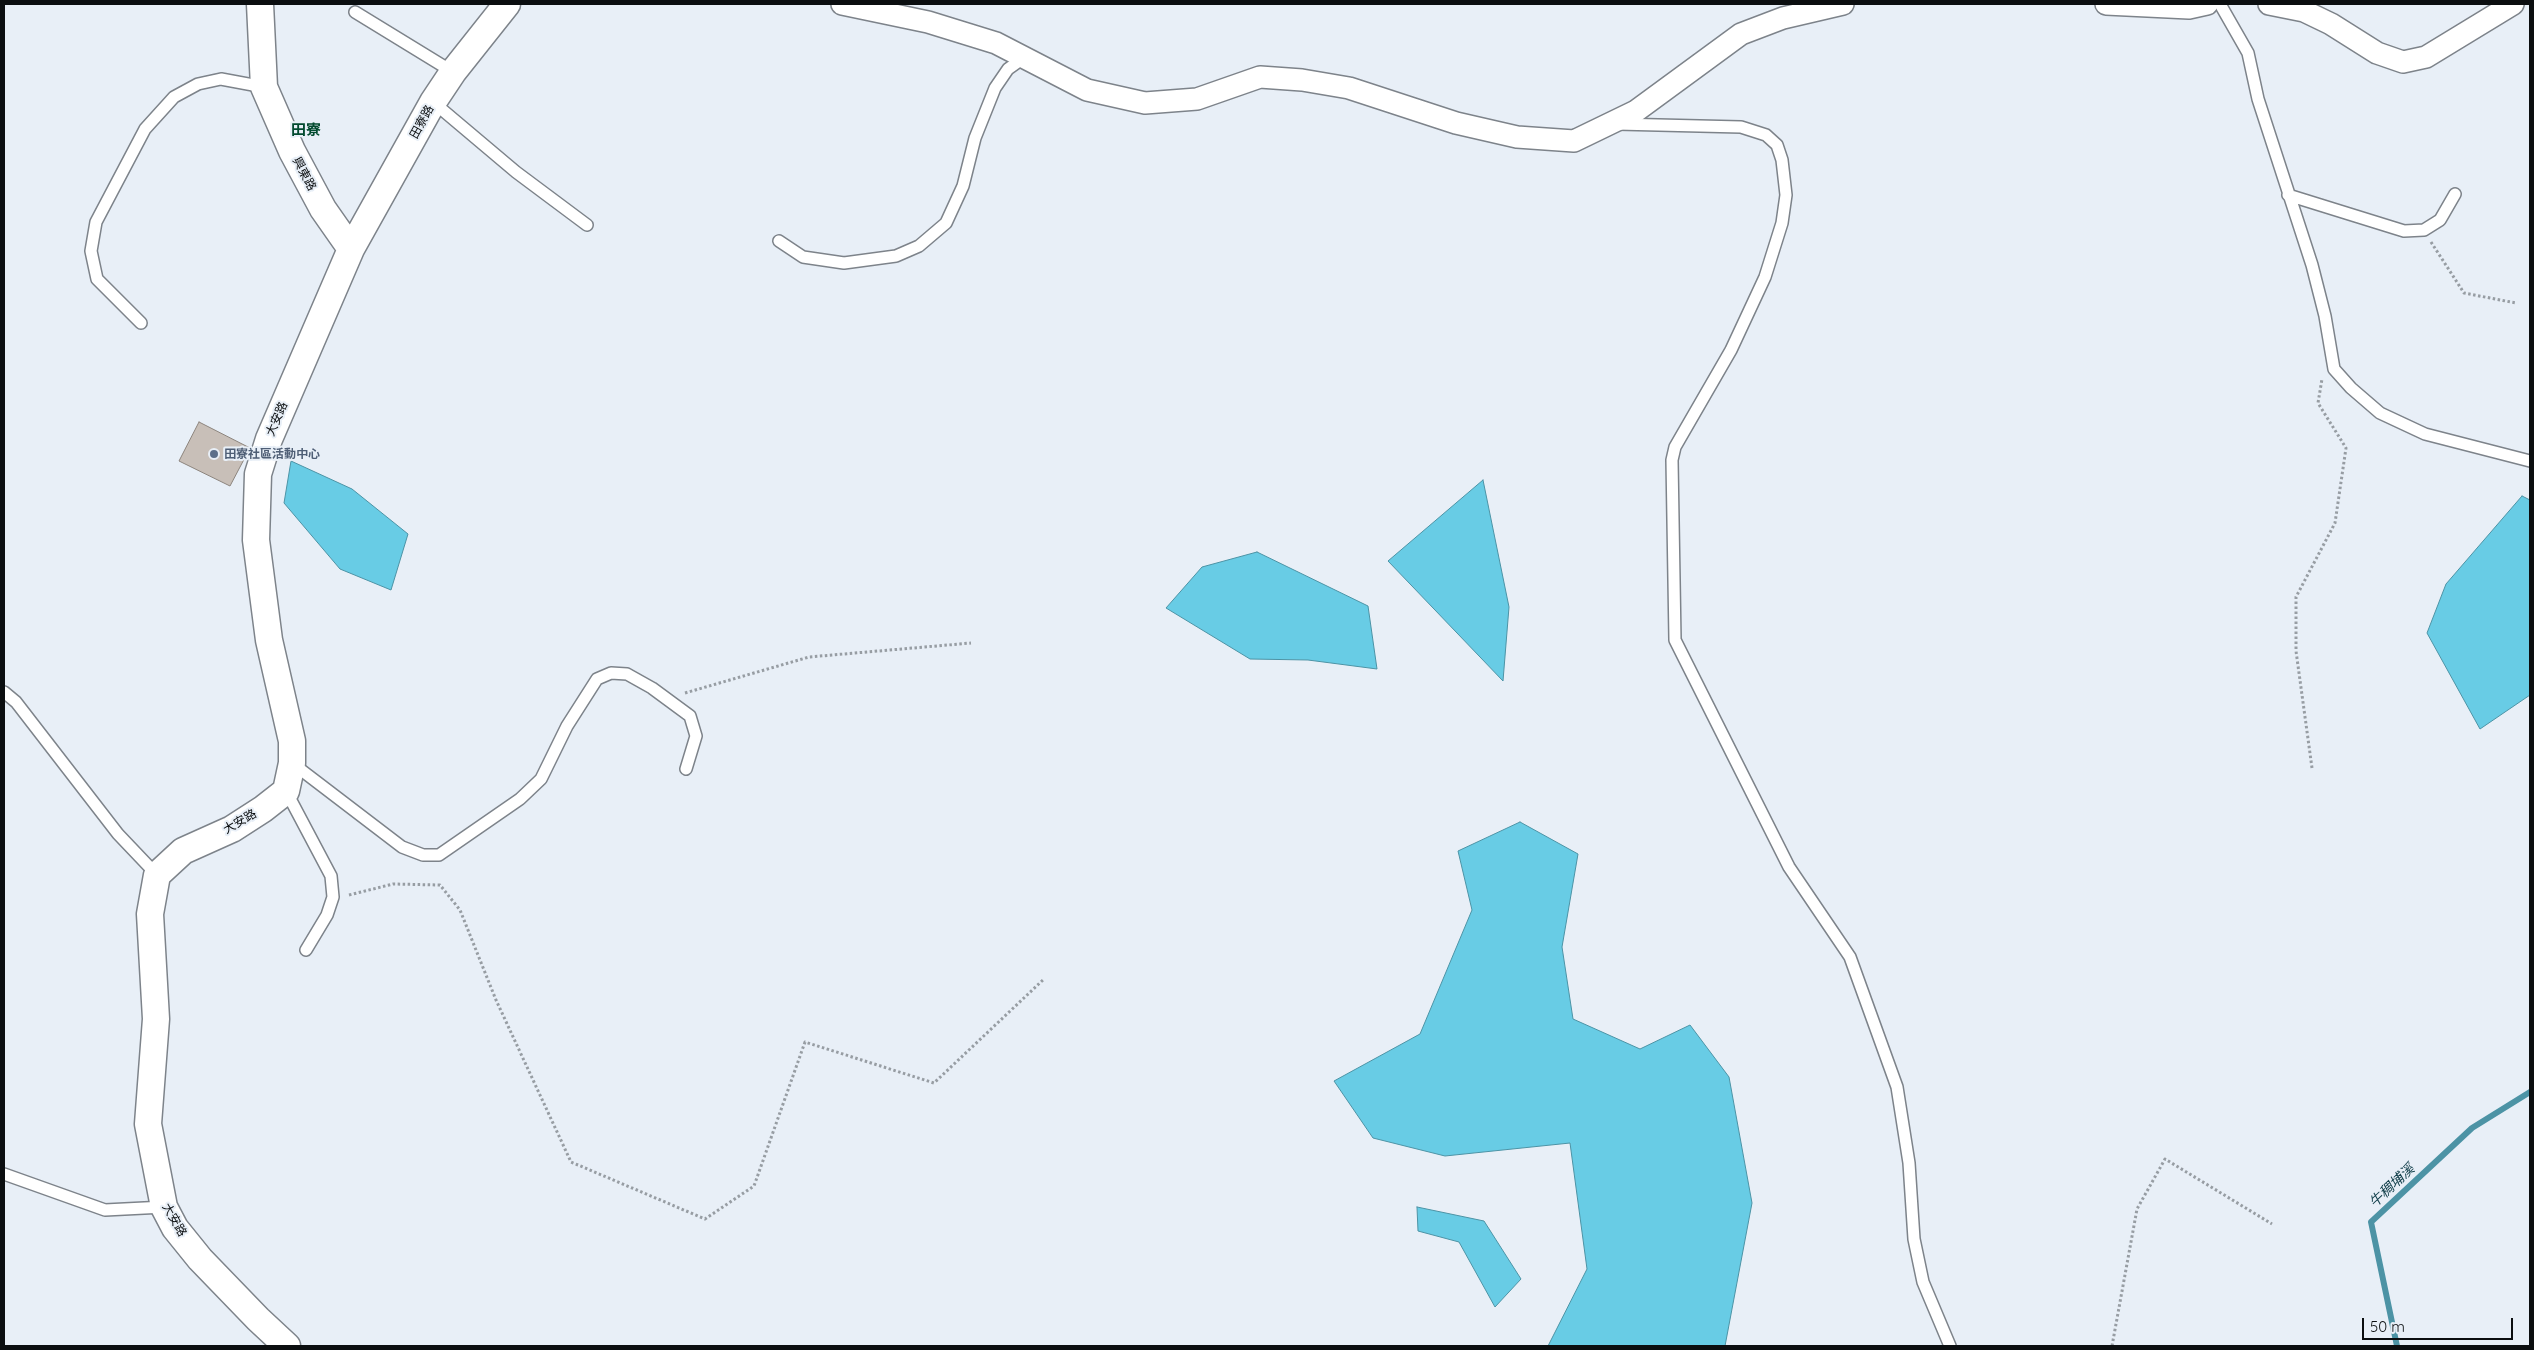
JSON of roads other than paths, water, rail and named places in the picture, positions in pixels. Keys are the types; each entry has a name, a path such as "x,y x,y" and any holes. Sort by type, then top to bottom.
{"street":[{"name":"興東路","path":"260,4 264,87 292,151 314,193 352,249"},
{"name":"田寮路","path":"352,249 433,102 452,72 507,4"},
{"path":"842,4 928,22 996,43 1087,90 1145,103 1197,99 1260,77 1302,80 1349,88 1456,123 1517,137 1574,141 1636,111 1740,34 1783,18 1843,4"},
{"path":"2106,4 2189,8 2207,4"},
{"path":"2269,4 2304,11 2331,24 2377,54 2403,62 2426,57 2513,4"},
{"name":"大安路","path":"287,1346 258,1319 200,1258 175,1228 164,1207 148,1124 156,1019 150,914 157,875 183,850 232,828 286,791 292,763 292,741 269,640 256,540 258,474 268,439 352,249"}],"lane":[{"path":"2220,4 2248,52 2258,99 2312,265 2325,316 2334,369 2350,388 2380,413 2425,434 2530,461"},
{"path":"355,12 452,72"},
{"path":"779,241 803,257 844,263 896,256 919,246 946,223 963,186 976,138 995,88 1008,69 1022,58"},
{"path":"142,323 98,279 91,251 96,222 145,129 174,97 198,84 221,79 264,87"},
{"path":"433,102 516,172 587,224"},
{"path":"1608,124 1741,127 1766,135 1777,145 1782,160 1786,195 1782,222 1764,277 1730,350 1675,447 1672,460 1676,640 1789,867 1850,957 1897,1087 1909,1163 1914,1239 1919,1265 1923,1282 1950,1346"},
{"path":"2288,195 2404,231 2424,230 2440,220 2455,194"},
{"path":"292,763 402,847 423,855 439,855 520,799 541,780 567,726 597,679 611,673 627,674 666,698 690,716 696,736 686,769"},
{"path":"4,692 16,702 118,834 157,875"},
{"path":"286,791 331,876 334,896 327,915 306,950"},
{"path":"4,1174 105,1210 164,1207"}],"water":[{"path":"291,461 352,489 408,534 391,590 340,569 284,503"},
{"path":"1483,480 1509,607 1503,681 1388,561"},
{"path":"2522,496 2530,500 2530,695 2480,729 2427,633 2446,584"},
{"path":"1257,552 1368,606 1377,669 1308,660 1250,659 1166,608 1202,567"},
{"path":"1520,822 1578,854 1562,947 1573,1019 1640,1049 1690,1025 1729,1077 1752,1203 1725,1346 1548,1346 1587,1269 1570,1143 1445,1156 1373,1138 1334,1081 1420,1034 1472,910 1458,851"},
{"path":"1417,1207 1484,1221 1521,1279 1495,1307 1459,1242 1418,1231"}],"waterway":[{"name":"牛稠埔溪","path":"2397,1346 2371,1222 2472,1128 2530,1092"}],"place":[{"name":"田寮社區活動中心","path":"214,454"}],"district":[{"name":"田寮","path":"306,130"}]}
